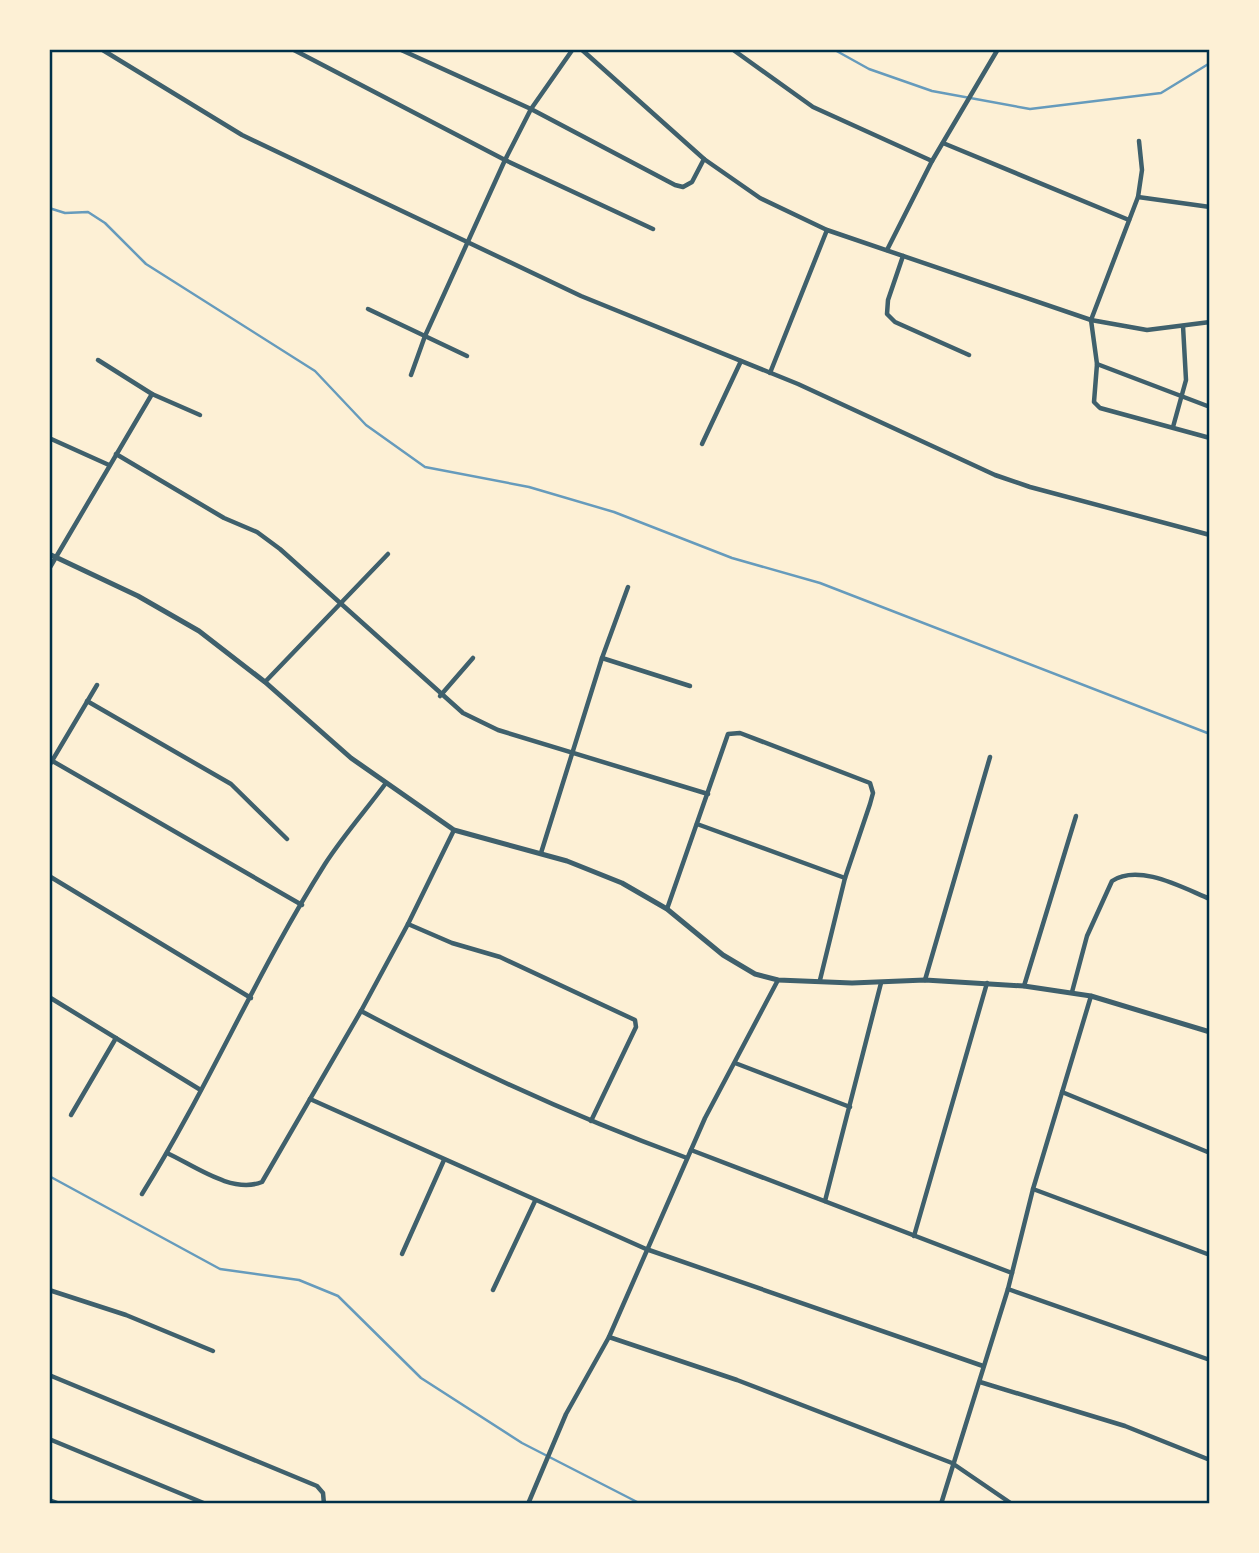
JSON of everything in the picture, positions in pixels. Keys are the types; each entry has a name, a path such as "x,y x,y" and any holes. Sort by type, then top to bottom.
{"street":[{"path":"101,49 242,135 581,296 770,373 995,475 1043,491 1210,536"},
{"path":"292,49 505,160 653,229"},
{"path":"399,49 531,108 675,185 682,187 692,181 704,159"},
{"path":"411,375 425,336 505,160 531,108 573,49"},
{"path":"581,49 704,159 760,198 827,230 1091,320 1147,330 1210,322"},
{"path":"732,49 813,107 932,161"},
{"path":"887,250 961,108 998,49"},
{"path":"1139,141 1143,170 1138,197 1091,320 1097,364 1094,402 1100,408 1210,438"},
{"path":"943,142 1129,220"},
{"path":"1138,197 1210,207"},
{"path":"770,373 827,230"},
{"path":"903,256 888,300 887,314 895,322 969,355"},
{"path":"368,309 467,356"},
{"path":"1173,428 1186,372 1183,326"},
{"path":"98,360 152,394 200,415"},
{"path":"702,444 741,361"},
{"path":"1097,364 1210,407"},
{"path":"49,569 152,394"},
{"path":"49,438 108,465"},
{"path":"116,454 225,518 257,532 281,549 440,696 463,713 498,730 708,794"},
{"path":"49,554 138,596 199,631 265,682 351,758 454,830 541,853 622,883 667,909 723,955 755,975 778,980 987,982 1072,992 1210,1032"},
{"path":"265,682 388,554"},
{"path":"541,853 571,752 628,587"},
{"path":"440,696 473,658"},
{"path":"602,658 690,686"},
{"path":"49,766 97,685"},
{"path":"87,701 224,779 287,839"},
{"path":"667,909 728,734 740,733 870,783 873,793 845,878 820,980"},
{"path":"925,981 990,757"},
{"path":"51,760 302,905"},
{"path":"142,1194 326,863 386,783"},
{"path":"1024,986 1076,816"},
{"path":"697,824 845,878"},
{"path":"167,1153 232,1184 256,1185 262,1182 361,1011 454,830"},
{"path":"1072,992 1087,936 1112,881 1129,874 1149,877 1210,899"},
{"path":"49,876 251,998"},
{"path":"408,924 452,943 500,957 635,1020 636,1027 592,1121"},
{"path":"528,1504 566,1415 609,1337 687,1158 778,980"},
{"path":"914,1236 987,982"},
{"path":"825,1201 881,983"},
{"path":"941,1504 1008,1289 1033,1189 1091,996"},
{"path":"49,997 199,1089"},
{"path":"361,1011 437,1052 592,1121 687,1158"},
{"path":"71,1115 116,1038"},
{"path":"736,1063 850,1107"},
{"path":"1062,1092 1210,1153"},
{"path":"310,1099 646,1249 984,1366"},
{"path":"691,1150 1012,1273"},
{"path":"402,1254 444,1160"},
{"path":"1033,1189 1210,1255"},
{"path":"493,1290 535,1201"},
{"path":"1008,1289 1210,1360"},
{"path":"49,1290 126,1315 213,1351"},
{"path":"609,1337 773,1394 952,1463 1012,1504"},
{"path":"49,1375 317,1486 323,1493 324,1504"},
{"path":"980,1382 1125,1426 1210,1460"},
{"path":"49,1439 206,1504"},
{"path":"49,1500 60,1504"}],"waterway":[{"path":"833,49 869,69 932,91 1030,109 1161,93 1210,63"},
{"path":"49,208 65,213 88,212 105,223 146,264 315,371 366,425 425,467 529,487 614,512 732,558 820,583 1210,734"},
{"path":"49,1176 220,1269 299,1280 338,1296 421,1378 522,1443 641,1504"}]}
